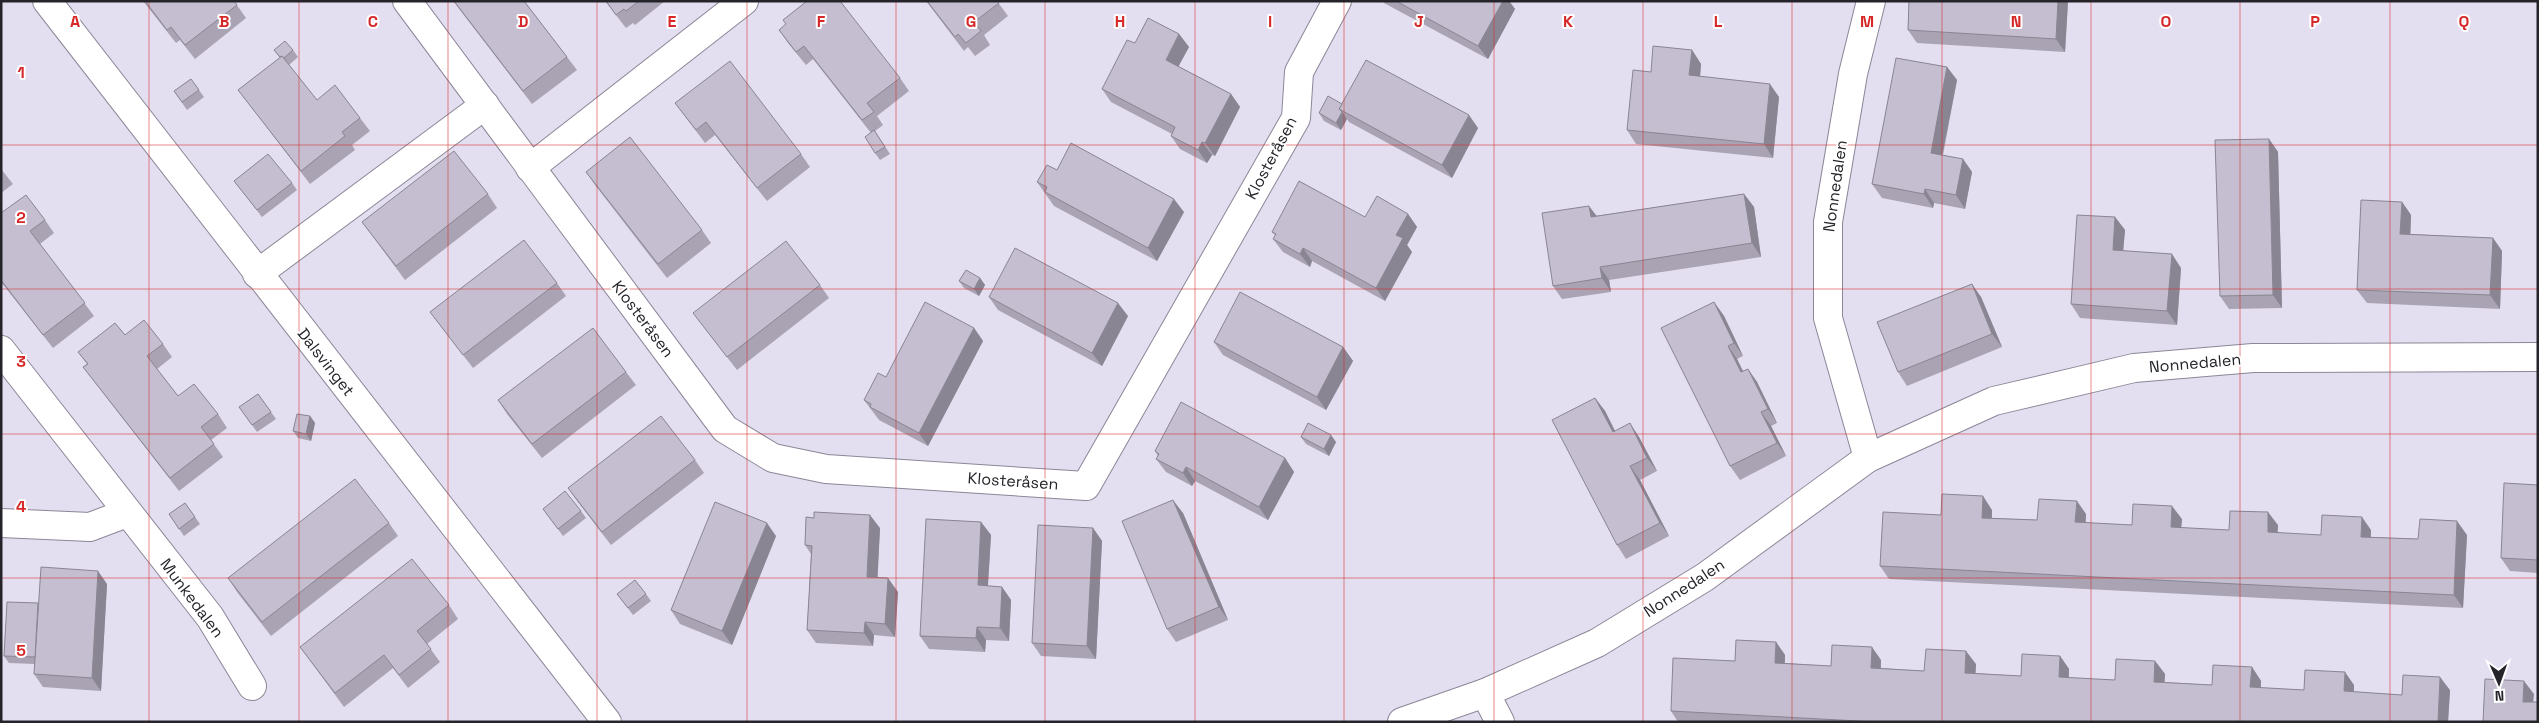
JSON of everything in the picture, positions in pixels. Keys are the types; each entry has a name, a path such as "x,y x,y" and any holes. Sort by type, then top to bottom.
{"street":[{"name":"Dalsvinget","path":"47,1 607,722"},
{"name":"Klosteråsen","path":"407,1 725,429 773,458 826,469 1086,486 1296,118 1299,72 1337,1"},
{"path":"530,168 744,1"},
{"name":"Nonnedalen","path":"1868,458 1828,318 1828,222 1853,74 1871,1"},
{"path":"258,274 485,105"},
{"name":"Munkedalen","path":"1,350 210,617 252,686"},
{"name":"Nonnedalen","path":"1402,722 1485,693 1597,643 1697,582 1868,458 1994,401 2134,368 2252,358 2538,357"},
{"path":"1,523 90,528 127,513"},
{"path":"1485,693 1500,722"}],"building":[{"path":"145,1 234,1 237,5 185,45 171,27 167,30"},
{"path":"454,1 524,1 567,57 523,91"},
{"path":"606,1 639,1 626,11 624,9 616,15"},
{"path":"807,1 840,1 900,78 867,103 874,112 862,120 804,46 796,52 779,30 786,24 783,20"},
{"path":"927,1 997,1 999,3 974,22 981,31 966,43 958,34 955,37"},
{"path":"1396,1 1503,1 1478,46"},
{"path":"1909,1 2058,1 2056,39 1908,30"},
{"path":"1148,18 1179,34 1166,60 1231,94 1205,143 1202,142 1198,150 1171,136 1175,127 1102,89 1127,40 1135,43"},
{"path":"285,41 293,50 284,58 280,57 274,50"},
{"path":"1653,46 1692,50 1689,75 1770,84 1764,144 1627,130 1633,70 1651,72"},
{"path":"282,56 317,100 335,85 360,118 342,132 345,136 301,171 238,90"},
{"path":"1896,58 1947,67 1931,153 1963,159 1956,195 1925,189 1924,194 1872,184"},
{"path":"1366,60 1469,115 1442,165 1339,109"},
{"path":"730,61 801,154 757,188 706,122 696,130 675,103"},
{"path":"191,79 199,90 182,102 174,91"},
{"path":"1328,96 1342,104 1339,109 1342,112 1336,123 1319,113"},
{"path":"874,130 885,147 875,153 865,137"},
{"path":"630,137 702,230 658,264 586,172"},
{"path":"2269,139 2273,295 2220,296 2215,140"},
{"path":"1071,143 1174,199 1148,248 1045,192 1047,187 1037,182 1047,165 1057,170"},
{"path":"454,151 488,194 396,266 362,222"},
{"path":"268,154 292,183 257,210 234,181"},
{"path":"1299,181 1365,217 1377,196 1408,214 1396,235 1403,238 1376,288 1303,248 1300,254 1273,239 1276,234 1272,232"},
{"path":"1744,194 1752,243 1600,267 1602,278 1553,286 1542,213 1589,206 1591,217"},
{"path":"26,195 45,220 30,231 85,303 43,335 1,280 1,213"},
{"path":"2361,200 2402,202 2400,234 2493,238 2490,295 2357,290"},
{"path":"2077,215 2115,217 2113,250 2172,254 2167,311 2071,304"},
{"path":"524,240 557,283 463,355 430,312"},
{"path":"786,241 820,285 727,357 693,313"},
{"path":"1015,248 1118,303 1092,353 989,297"},
{"path":"966,270 980,278 974,289 959,281"},
{"path":"1972,284 1992,334 1898,372 1877,322"},
{"path":"1240,292 1343,347 1317,397 1214,342"},
{"path":"925,302 974,328 919,433 870,407 871,404 864,400 878,373 886,377"},
{"path":"1714,302 1734,343 1728,346 1741,372 1748,369 1768,409 1761,412 1777,443 1730,466 1661,328"},
{"path":"144,320 163,344 147,356 178,396 194,384 218,414 201,427 214,444 170,478 83,367 88,364 78,352 115,323 125,335"},
{"path":"593,328 626,372 532,444 498,400"},
{"path":"258,394 271,412 252,425 239,407"},
{"path":"1595,398 1613,432 1630,423 1647,458 1630,466 1660,523 1617,545 1552,420"},
{"path":"1181,402 1285,458 1259,507 1186,467 1183,473 1156,459 1159,454 1155,451"},
{"path":"297,414 310,416 306,434 293,431"},
{"path":"661,416 695,460 602,532 568,488"},
{"path":"1308,423 1331,435 1324,449 1301,437"},
{"path":"355,479 389,523 262,622 228,578"},
{"path":"2504,483 2538,485 2538,560 2501,558"},
{"path":"565,491 581,511 558,529 543,509"},
{"path":"1942,494 1983,496 1982,518 2037,520 2039,499 2077,501 2075,522 2132,525 2133,504 2172,506 2171,527 2229,530 2230,511 2268,512 2268,532 2321,535 2322,515 2362,517 2361,537 2418,539 2420,519 2457,521 2454,595 1880,566 1883,512 1941,515"},
{"path":"1173,500 1219,607 1167,629 1122,521"},
{"path":"715,502 767,523 722,631 671,610"},
{"path":"185,503 195,517 179,529 169,514"},
{"path":"814,512 870,515 867,577 888,578 885,624 865,622 864,633 807,630 812,546 805,545 806,517 814,518"},
{"path":"926,519 981,522 978,585 1002,587 1000,628 977,627 976,638 920,636"},
{"path":"1038,525 1093,528 1087,646 1032,643"},
{"path":"412,559 449,605 417,631 431,649 399,675 384,655 335,693 300,647"},
{"path":"41,567 98,571 92,678 34,674"},
{"path":"635,580 646,594 628,608 617,594"},
{"path":"7,602 38,603 35,657 4,656"},
{"path":"1736,640 1776,642 1775,663 1831,666 1832,645 1872,647 1871,668 1924,671 1926,649 1966,651 1965,673 2021,676 2022,654 2060,656 2059,677 2115,680 2116,659 2155,661 2154,682 2212,685 2213,665 2252,667 2250,687 2304,690 2305,670 2345,672 2344,691 2402,695 2403,675 2440,677 2438,722 1877,722 1671,711 1673,658 1735,661"},
{"path":"2485,679 2524,681 2523,702 2538,702 2538,722 2483,722"}]}
